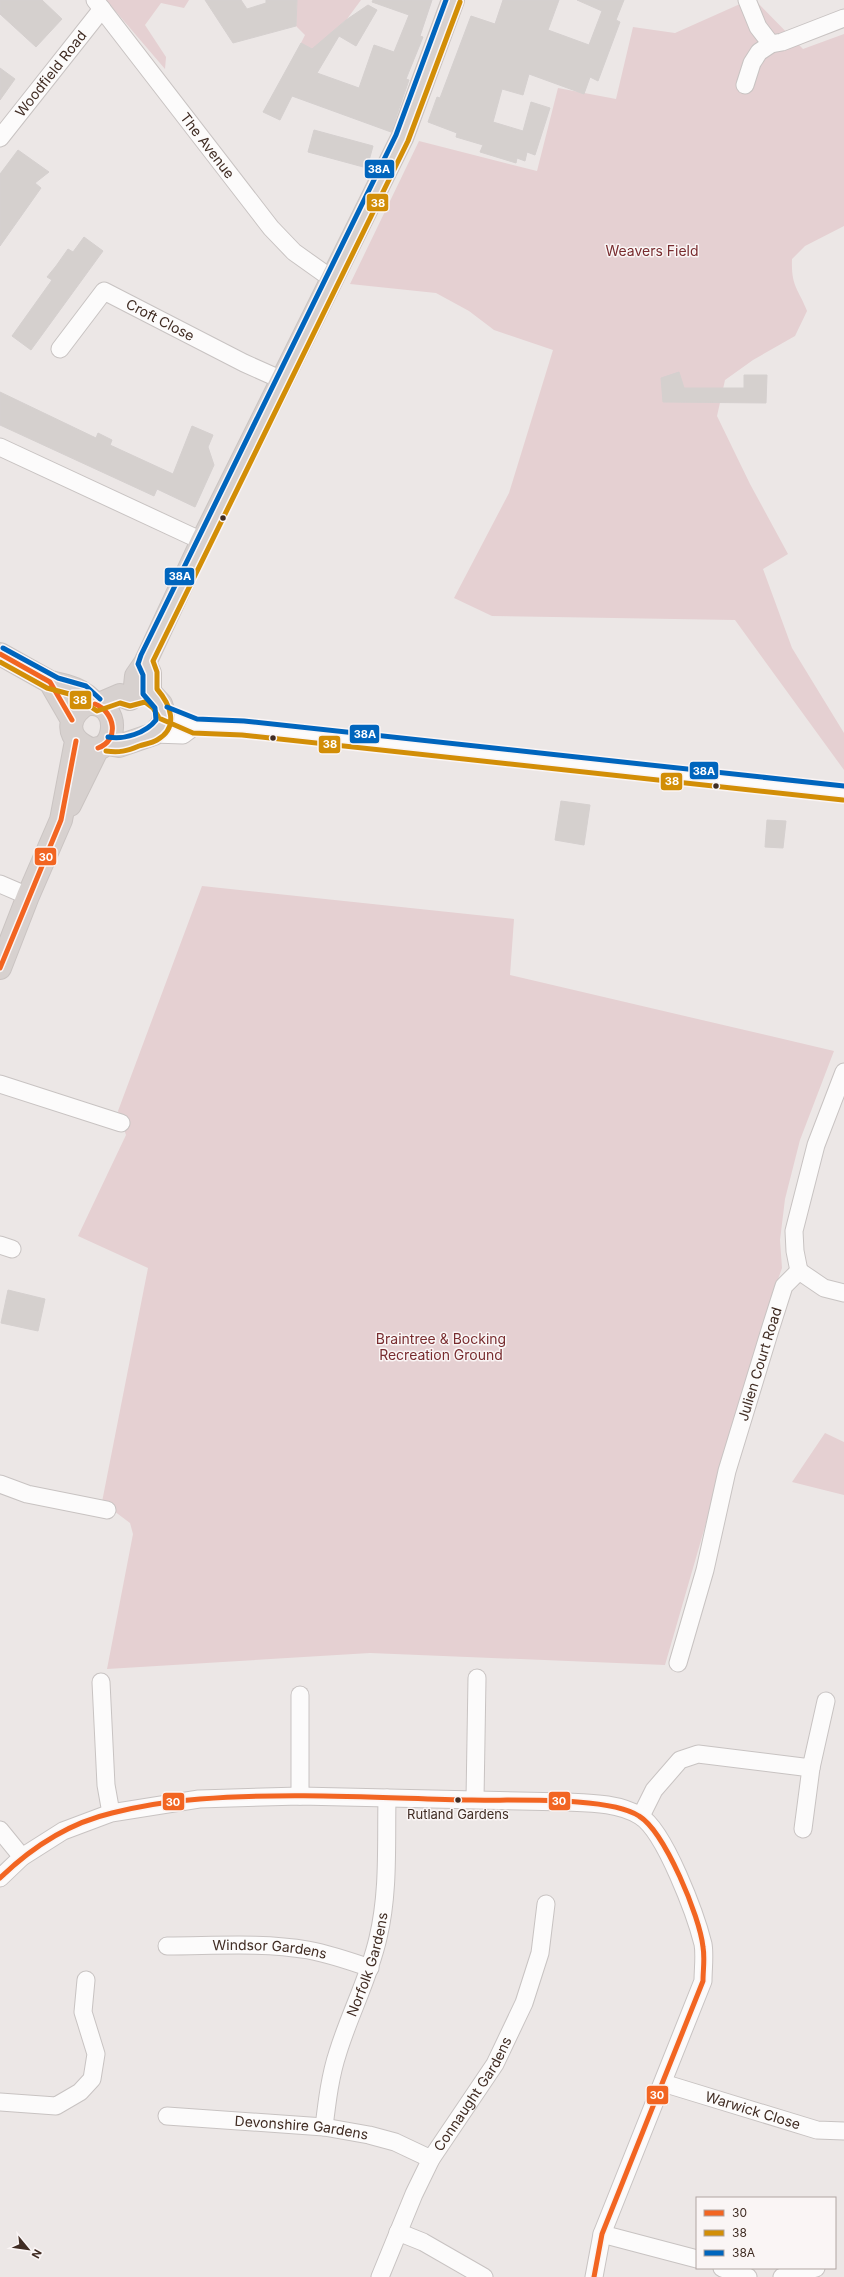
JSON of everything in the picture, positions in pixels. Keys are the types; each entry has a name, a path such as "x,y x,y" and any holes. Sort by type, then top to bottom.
{"main road":[{"path":"146,701 120,695 97,704 87,704 77,710 72,720 71,731 76,741 86,748 119,746 148,735 163,723 146,701 136,676 145,663 202,541 402,138 453,0"},
{"path":"0,654 50,682 76,688 88,695 108,713 112,722 112,735 102,746 61,820 28,896 0,968"},
{"path":"50,682 72,720"},
{"path":"146,701 122,711 124,725 135,735 148,735"},
{"path":"61,820 76,741"}],"street":[{"path":"747,0 758,28 770,44"},
{"name":"The Avenue","path":"99,4 271,228 294,252 332,279"},
{"name":"Woodfield Road","path":"0,138 99,4"},
{"path":"745,85 752,63 759,52 770,44 782,42 844,18"},
{"name":"Croft Close","path":"60,349 104,291 244,363 282,380"},
{"path":"0,447 202,541"},
{"path":"146,701 195,726 243,728 844,792"},
{"path":"148,735 183,735 195,726"},
{"path":"0,884 28,896"},
{"path":"844,1072 816,1145 794,1231 795,1251 799,1271 824,1288 844,1292"},
{"path":"0,1084 121,1123"},
{"name":"Julien Court Road","path":"678,1663 705,1570 727,1471 770,1330 784,1286 799,1271"},
{"path":"0,1484 27,1494 107,1510"},
{"path":"475,1799 477,1678"},
{"path":"101,1682 106,1785 110,1813"},
{"path":"300,1695 300,1796"},
{"path":"803,1829 811,1768 826,1701"},
{"path":"641,1816 654,1790 680,1760 698,1754 811,1768"},
{"path":"0,1878 22,1857 63,1831 110,1813 199,1799 300,1796 475,1799 607,1804 641,1816 657,1834 688,1895 703,1945 703,1981 602,2234 594,2277"},
{"name":"Norfolk Gardens","path":"324,2127 328,2092 338,2052 370,1968 386,1897 387,1798"},
{"path":"0,1830 22,1857"},
{"name":"Connaught Gardens","path":"380,2277 398,2232 431,2159 495,2064 524,2002 540,1953 546,1904"},
{"name":"Windsor Gardens","path":"167,1946 263,1946 307,1950 331,1955 370,1968"},
{"path":"0,2102 56,2106 80,2092 92,2079 96,2054 83,2012 86,1980"},
{"name":"Warwick Close","path":"663,2083 818,2130 844,2131"},
{"name":"Devonshire Gardens","path":"167,2116 324,2127 369,2135 395,2142 431,2159"},
{"path":"398,2232 423,2242 484,2277"},
{"path":"602,2234 696,2259"},
{"path":"725,2269 748,2277"},
{"path":"782,2277 813,2269"}],"green space":[{"path":"106,0 189,0 184,8 161,3 145,25 166,57 165,69"},
{"path":"297,0 361,0 347,19 332,32 319,54 301,43 305,35 296,26"},
{"name":"Weavers Field","path":"749,0 755,0 803,49 844,34 844,226 805,246 792,259 794,282 807,311 795,336 753,360 725,380 717,416 750,484 788,554 763,569 792,648 844,733 844,770 735,620 492,616 454,598 509,493 553,350 494,330 469,311 436,293 350,284 419,141 537,171 558,88 616,99 633,27 675,33"},
{"name":"Braintree & Bocking Recreation Ground","path":"202,886 514,919 510,975 834,1051 800,1140 785,1199 780,1240 782,1268 769,1305 665,1665 370,1653 107,1669 133,1534 130,1523 102,1502 148,1268 78,1236 126,1135 118,1111"},
{"path":"825,1433 844,1442 844,1495 792,1482"}],"building":[{"path":"0,0 42,0 62,19 36,47 0,14"},
{"path":"205,0 241,0 247,9 266,3 266,0 297,0 296,26 233,43"},
{"path":"373,0 432,0 420,36 423,37 406,79 409,80 391,132 292,96 280,120 263,112 301,43 312,49 346,20 368,5 377,10 356,46 339,36 317,73 359,88 374,45 394,52 409,15 372,2"},
{"path":"503,0 559,0 548,30 589,45 602,11 577,0 624,0 616,20 620,22 598,81 590,77 584,94 529,74 523,95 502,89 493,122 523,131 531,102 550,108 535,155 527,152 525,161 517,158 516,163 480,152 483,145 456,137 457,133 428,122 437,97 440,98 471,16 495,24"},
{"path":"0,68 15,79 0,100"},
{"path":"314,130 373,146 367,168 308,152"},
{"path":"18,150 49,172 35,183 41,188 0,246 0,174"},
{"path":"84,237 103,251 31,350 12,336 52,280 47,277 68,249 73,252"},
{"path":"679,372 684,388 744,388 744,375 767,375 766,403 663,402 661,378"},
{"path":"0,392 96,438 98,433 112,440 110,445 173,474 192,426 213,435 208,447 214,465 195,507 157,489 154,496 0,425"},
{"path":"561,801 590,805 584,845 555,840"},
{"path":"767,820 786,821 783,848 765,847"},
{"path":"8,1290 45,1299 38,1331 1,1323"}],"transit line":[{"name":"38A","path":"108,737 114,738 128,736 141,732 147,729 156,720 155,708 143,694 143,675 138,664 141,655 396,135 446,0"},
{"name":"38","path":"106,751 123,751 153,742 164,735 169,729 171,722 169,708 166,701 157,689 157,672 153,661 408,141 460,2"},
{"name":"38A","path":"3,648 58,678 86,686 100,699"},
{"name":"30","path":"0,654 50,682 72,720"},
{"name":"38","path":"0,662 47,688 73,695 97,711 120,703 130,706 145,702 153,708 158,716"},
{"name":"30","path":"95,704 107,713 111,719 112,726 110,739 98,748"},
{"name":"38A","path":"167,707 197,719 244,721 844,786"},
{"name":"38","path":"161,719 193,733 242,735 843,800"},
{"name":"30","path":"0,968 61,820 76,741"},
{"name":"30","path":"0,1878 38,1847 81,1823 96,1817 123,1810 189,1800 268,1796 534,1800 583,1802 606,1805 625,1810 639,1816 649,1825 660,1839 680,1876 700,1933 704,1960 703,1981 602,2234 594,2277"}],"place":[{"name":"Rutland Gardens","path":"458,1800"}]}
